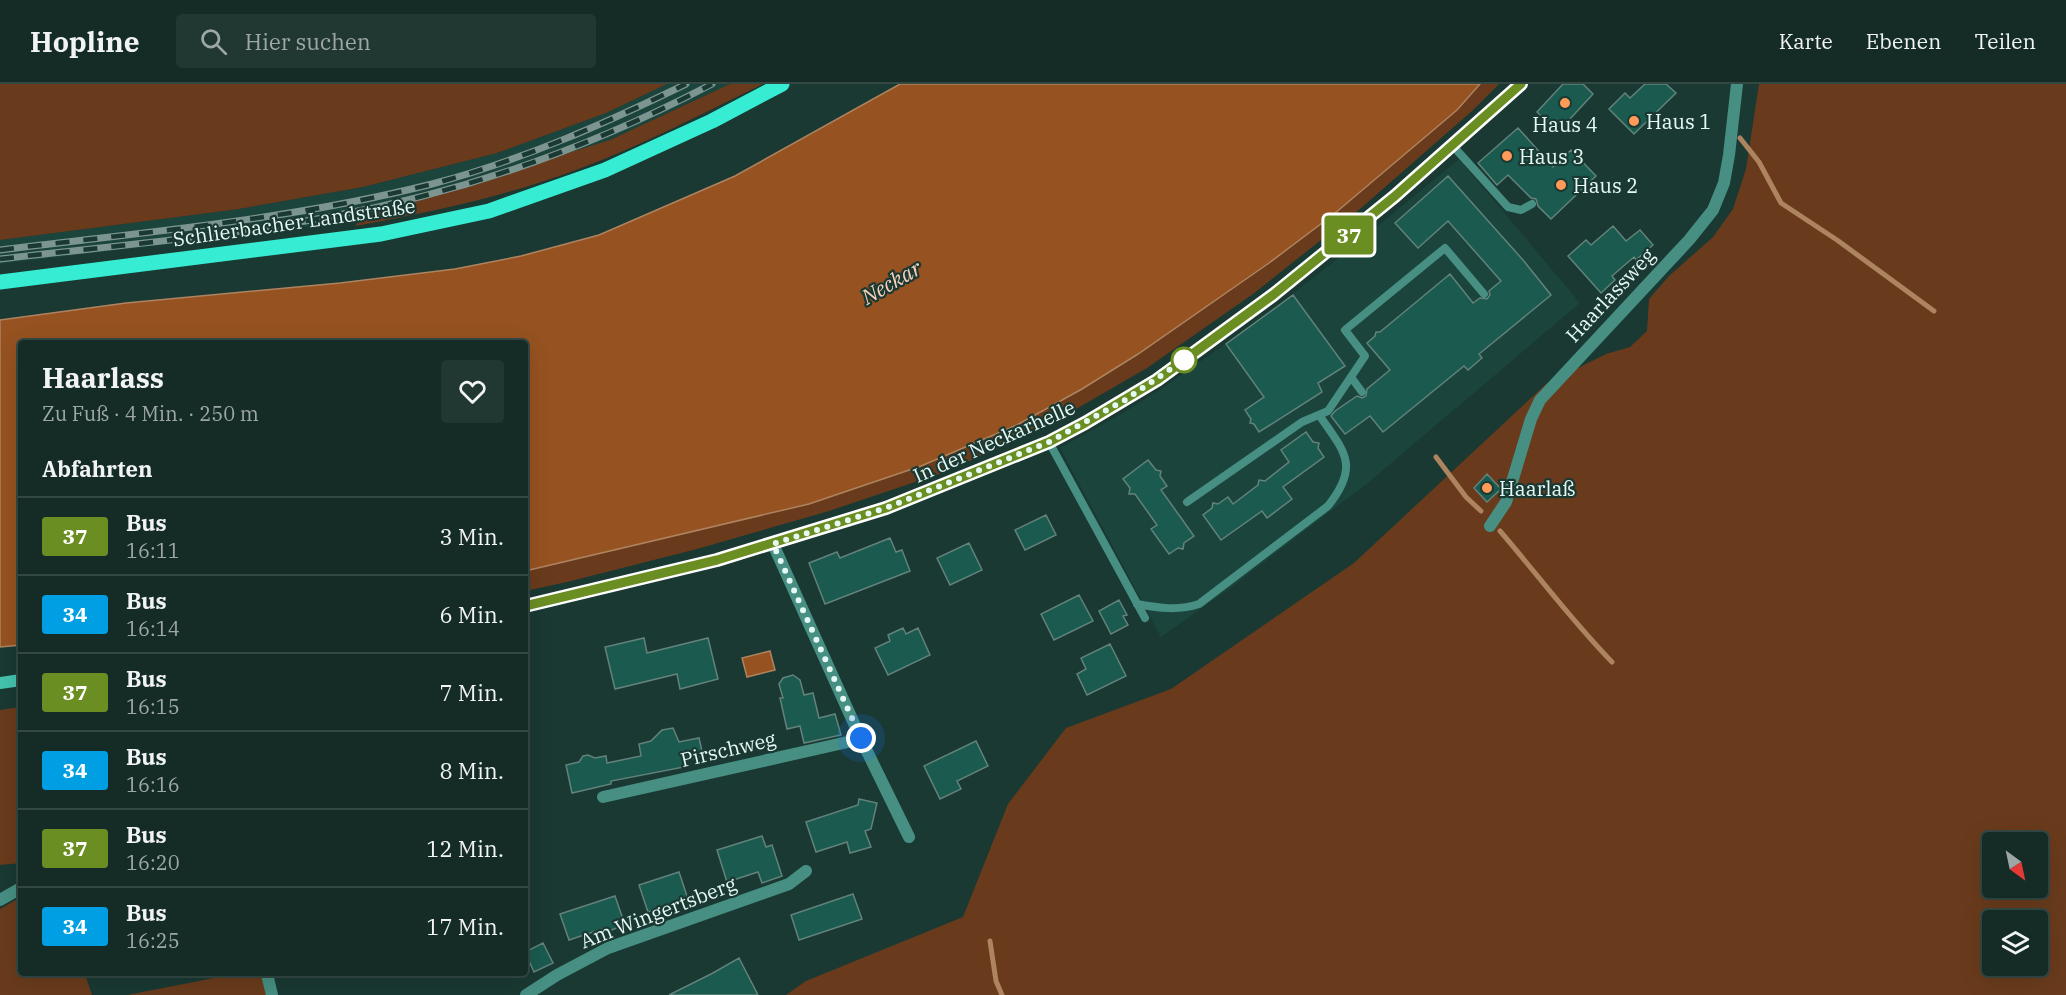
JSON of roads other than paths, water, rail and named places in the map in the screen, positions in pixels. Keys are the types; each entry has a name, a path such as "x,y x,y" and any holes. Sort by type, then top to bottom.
{"main road":[{"name":"Schlierbacher Landstraße","path":"0,282 381,234 489,211 605,170 712,121 782,84"},
{"name":"In der Neckarhelle","path":"528,605 649,578 773,544 886,508 1049,442 1105,412 1157,380 1247,315 1365,222 1521,84"},
{"path":"0,683 18,680"}],"street":[{"name":"Haarlassweg","path":"1490,526 1506,502 1531,419 1540,400 1689,240 1713,210 1724,183 1737,84"},
{"path":"773,544 861,738 909,837"},
{"name":"Pirschweg","path":"603,797 861,738"},
{"name":"Am Wingertsberg","path":"526,995 557,975 608,948 789,884 806,871"},
{"path":"0,900 18,890"},
{"path":"267,976 272,995"}],"lane":[{"path":"1453,146 1508,207 1521,210 1532,204"},
{"path":"1187,502 1302,422 1328,411 1365,356 1345,330 1445,248 1485,294"},
{"path":"1351,377 1362,392"},
{"path":"1137,604 1170,609 1199,604 1328,506 1339,493 1346,476 1346,455 1319,415"},
{"path":"1049,442 1144,618"}],"water":[{"name":"Neckar","path":"900,84 1480,84 1457,110 1334,214 1269,263 1138,354 1082,389 1017,425 921,466 809,504 528,570 528,340 18,340 18,645 0,647 0,320 126,303 340,283 455,269 521,256 599,235 735,176"},
{"path":"770,651 775,670 747,677 742,658"}],"waterway":[{"path":"1740,138 1759,162 1781,203 1837,240 1934,311"},
{"path":"1436,457 1466,497 1481,511"},
{"path":"1500,531 1612,662"},
{"path":"990,941 996,981 1002,995"}],"railway":[{"path":"0,250 271,216 432,184 529,153 686,84"},
{"path":"0,259 250,230 333,216 431,194 575,147 712,84"}],"place":[{"name":"Haus 4","path":"1565,103"},
{"name":"Haus 1","path":"1634,121"},
{"name":"Haus 3","path":"1507,156"},
{"name":"Haus 2","path":"1561,185"},
{"name":"Haarlaß","path":"1487,488"}]}
